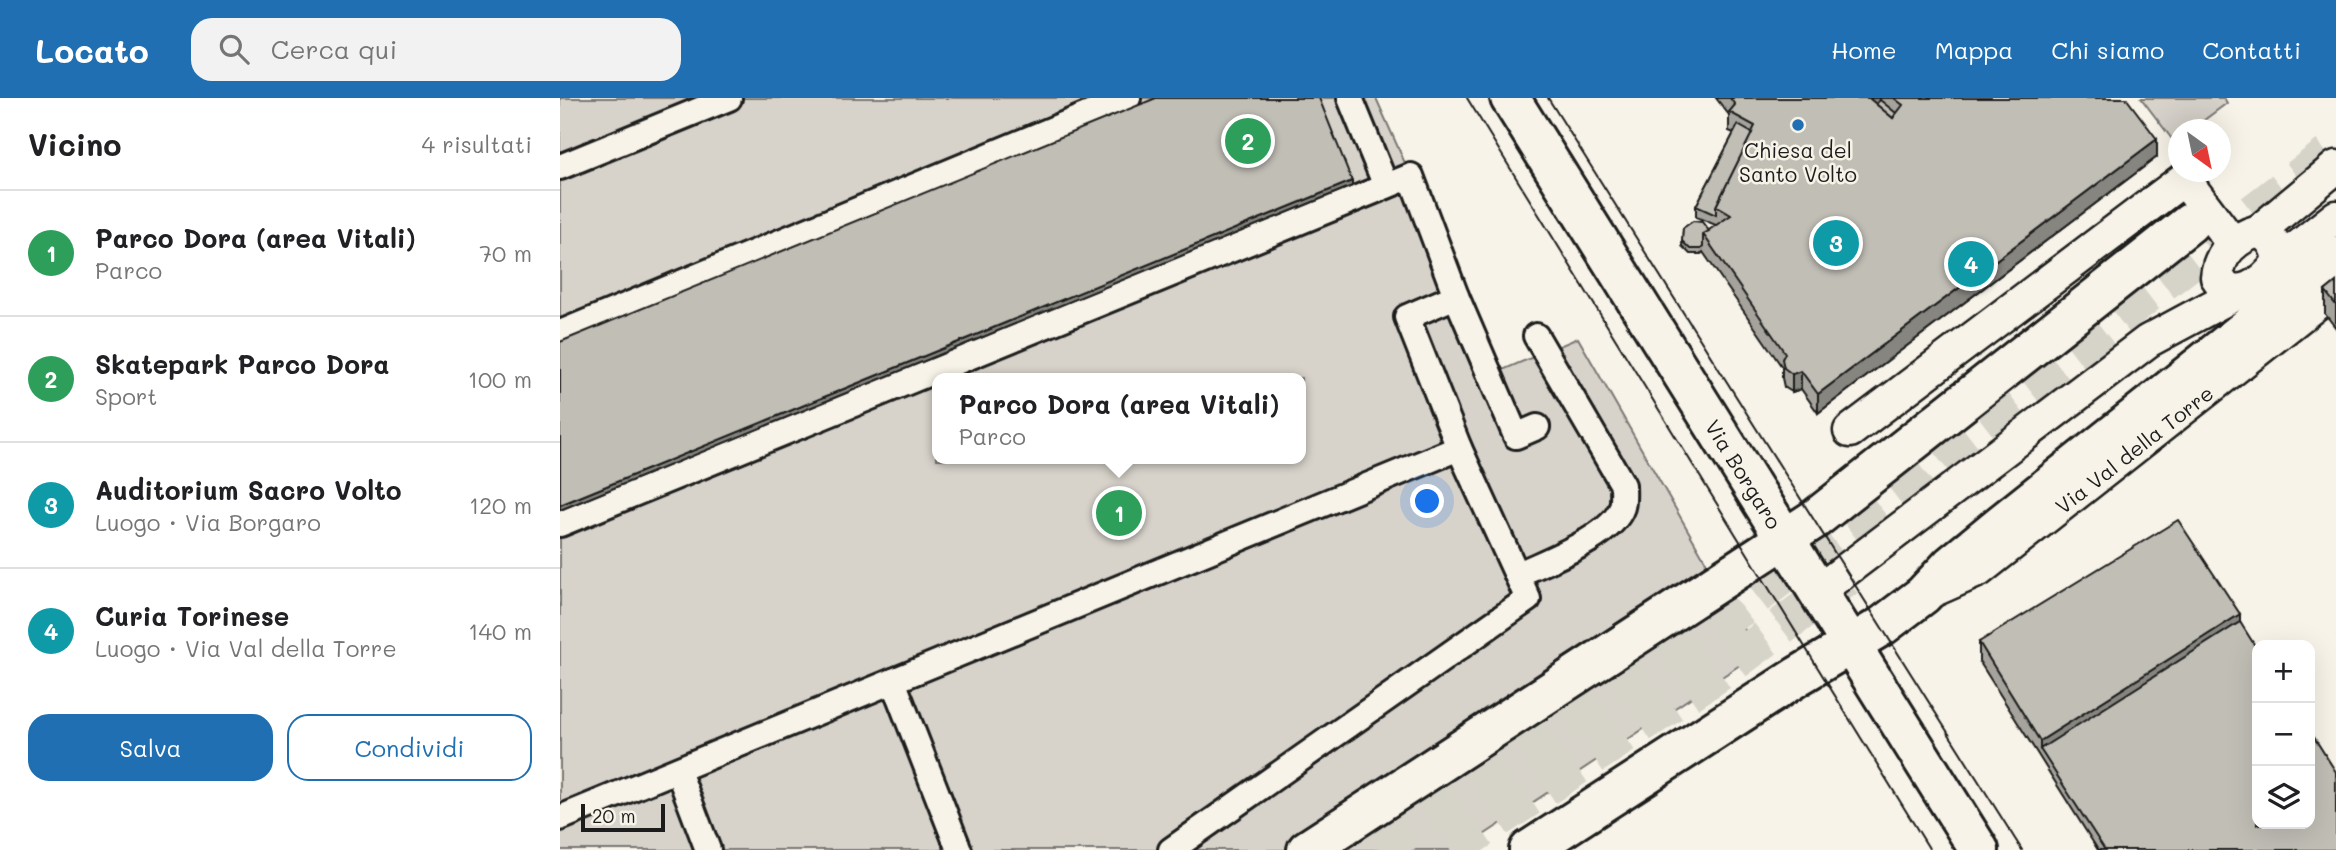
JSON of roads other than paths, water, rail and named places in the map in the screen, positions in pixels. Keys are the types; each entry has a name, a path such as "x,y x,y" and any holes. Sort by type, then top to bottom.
{"main road":[{"name":"Via Borgaro","path":"1510,98 1979,850"},
{"path":"1307,850 1815,519 2190,223"},
{"path":"1529,850 1882,626 1923,595 1951,565 2001,524 2336,257"}],"street":[{"path":"560,167 729,98"},
{"path":"560,333 1128,98"},
{"path":"1350,98 1386,186"},
{"path":"2148,341 2237,246 2336,167"},
{"path":"560,524 1411,176 1456,296 1516,436 1536,427"},
{"path":"1850,431 2184,179 2237,246"},
{"path":"1817,592 2148,341 2258,283 2278,263 2336,216"},
{"path":"2241,291 2221,285 2217,277 2237,246 2266,234 2277,248 2278,263"},
{"name":"Via Val della Torre","path":"1923,595 1979,570 2336,288"},
{"path":"1171,850 1528,599 1459,448 1406,317 1456,296"},
{"path":"1517,575 1599,535 1616,520 1623,505 1623,485 1536,336"},
{"path":"560,818 1459,448"},
{"path":"1337,850 1740,583"},
{"path":"893,681 959,850"},
{"path":"678,771 708,850"}],"tunnel":[{"path":"1378,850 1704,636 2336,149"},
{"path":"1450,850 1726,668 1846,578"}],"tram line":[{"path":"1467,98 1930,850"},
{"path":"1548,98 2022,850"}],"place":[{"name":"Chiesa del Santo Volto","path":"1798,125"},
{"name":"Skatepark Parco Dora","path":"1248,141"},
{"name":"Auditorium Sacro Volto","path":"1836,243"},
{"name":"Curia Torinese","path":"1971,264"},
{"name":"Parco Dora (area Vitali)","path":"1119,513"}]}
